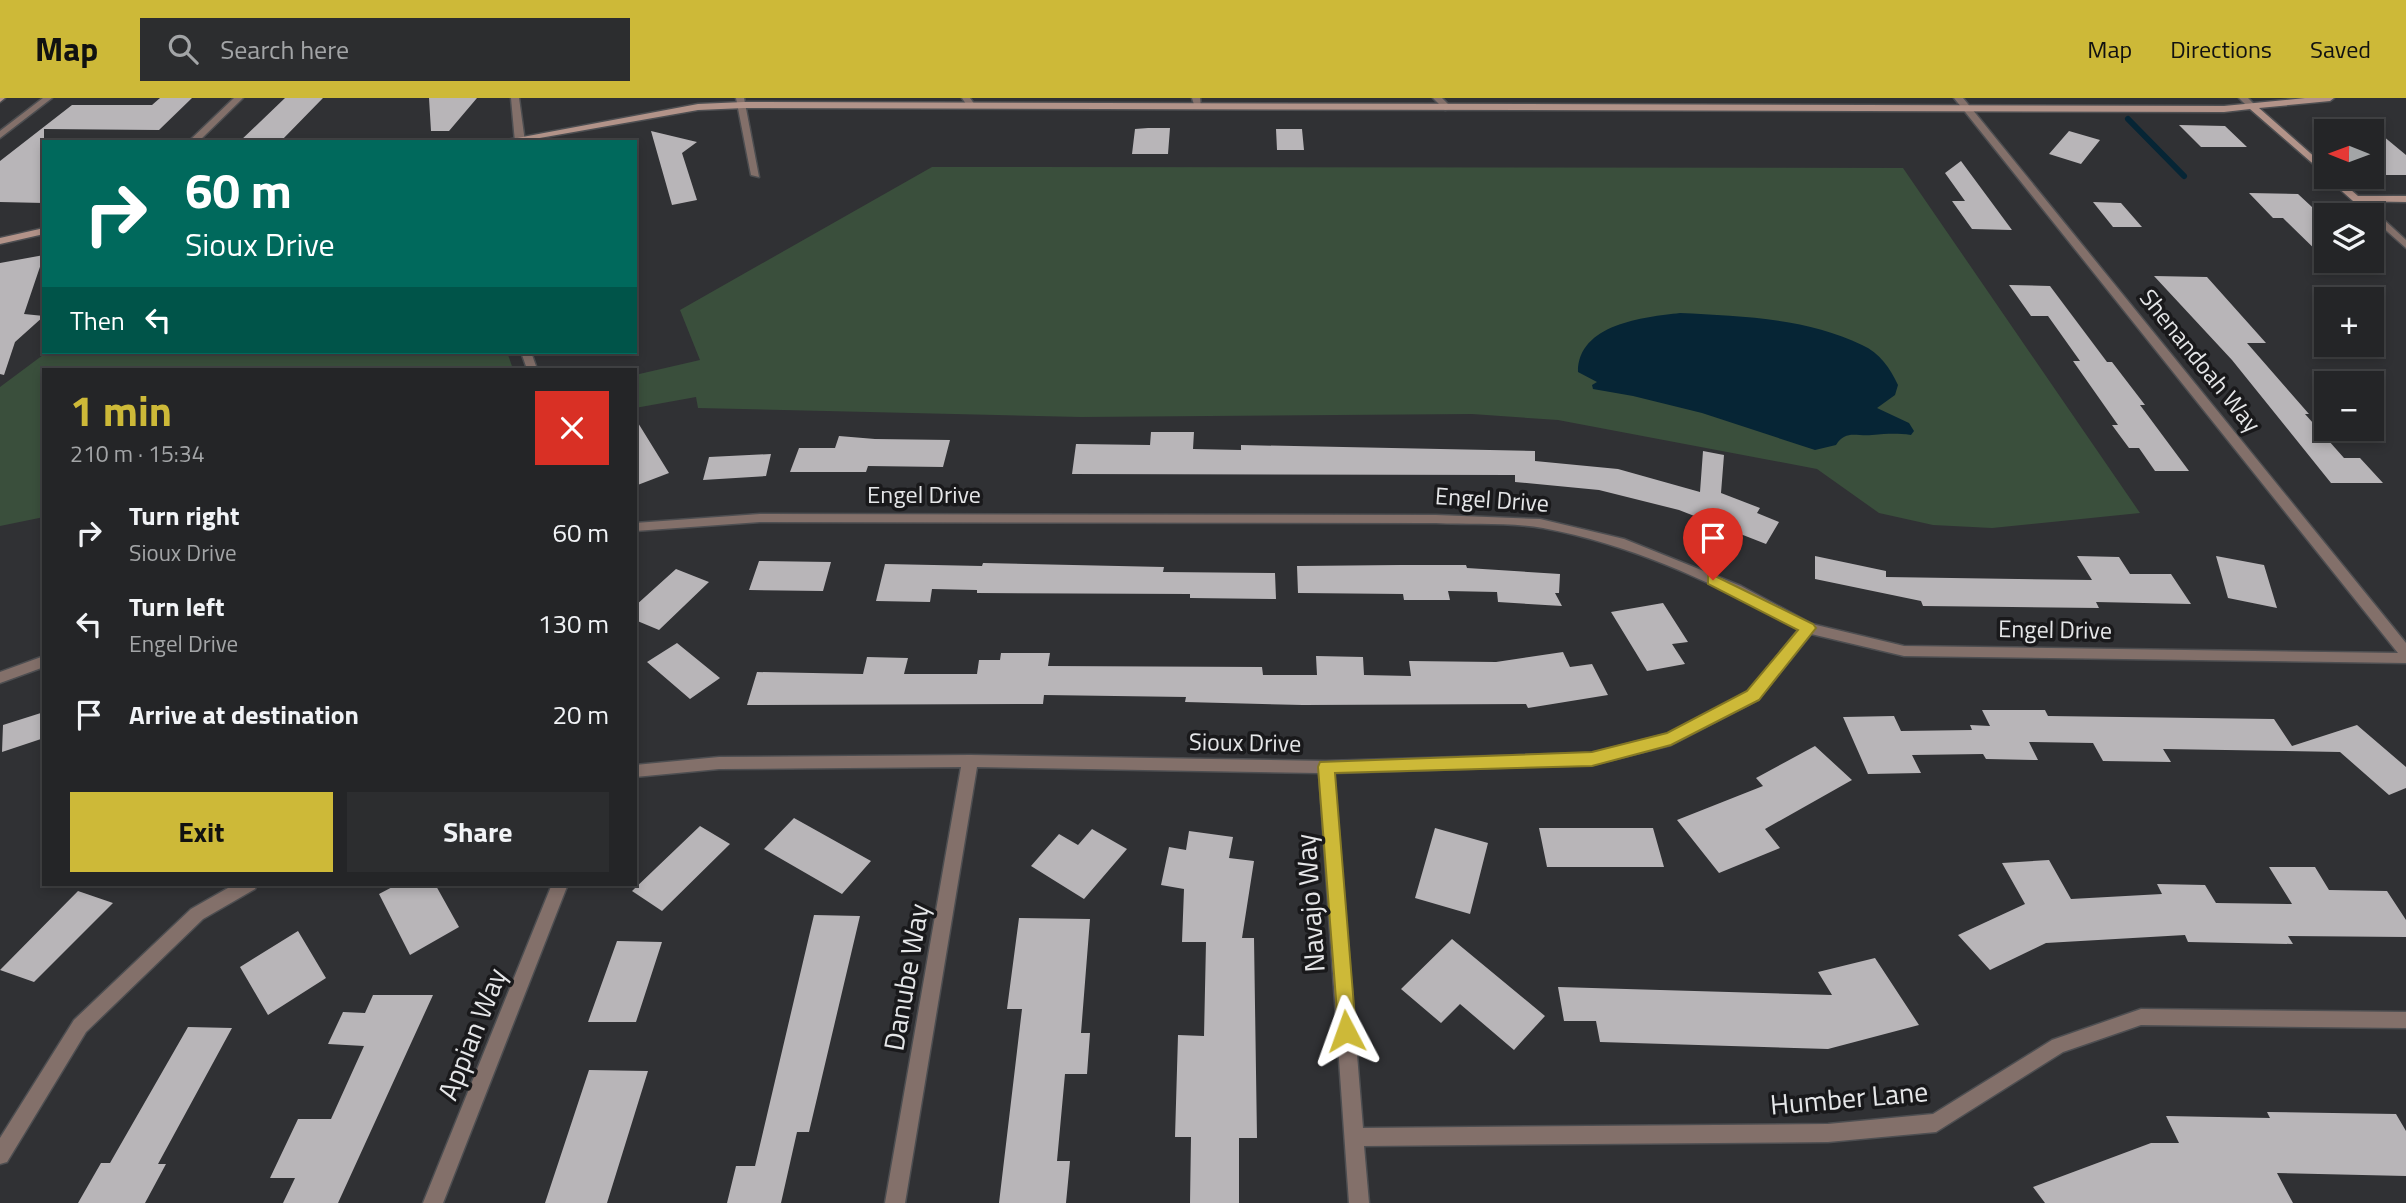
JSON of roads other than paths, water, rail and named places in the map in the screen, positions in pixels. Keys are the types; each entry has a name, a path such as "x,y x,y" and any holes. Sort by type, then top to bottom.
{"street":[{"path":"0,135 48,98"},
{"path":"193,140 239,98"},
{"path":"515,98 520,140 698,107 742,102 1197,102 1448,108 2253,107 2330,98"},
{"path":"1437,98 1448,108"},
{"name":"Shenandoah Way","path":"1958,98 2406,655"},
{"path":"2243,98 2314,161"},
{"path":"742,102 756,175"},
{"path":"2345,189 2406,244"},
{"path":"2356,199 2406,199"},
{"path":"0,241 42,231"},
{"name":"Engel Drive","path":"637,527 760,518 1436,519 1540,523 1624,543 1736,589 1808,628 1904,651 2406,655"},
{"name":"Sioux Drive","path":"637,771 719,763 970,761 1326,767 1592,759 1671,739 1753,696 1808,628"},
{"path":"0,678 42,662"},
{"name":"Danube Way","path":"895,1203 970,761"},
{"name":"Navajo Way","path":"1326,767 1359,1203"},
{"path":"0,1155 80,1027 197,914 246,886"},
{"name":"Appian Way","path":"433,1203 558,886"},
{"name":"Humber Lane","path":"1355,1137 1828,1133 1936,1123 2058,1046 2141,1017 2406,1020"}],"water":[{"path":"1680,313 1749,317 1796,324 1841,336 1862,345 1884,362 1898,385 1895,395 1877,408 1909,423 1914,431 1911,435 1848,435 1836,445 1815,450 1702,413 1593,389 1592,385 1597,382 1578,372 1581,356 1589,343 1601,333 1632,321"}],"waterway":[{"path":"2128,119 2184,176"}]}
